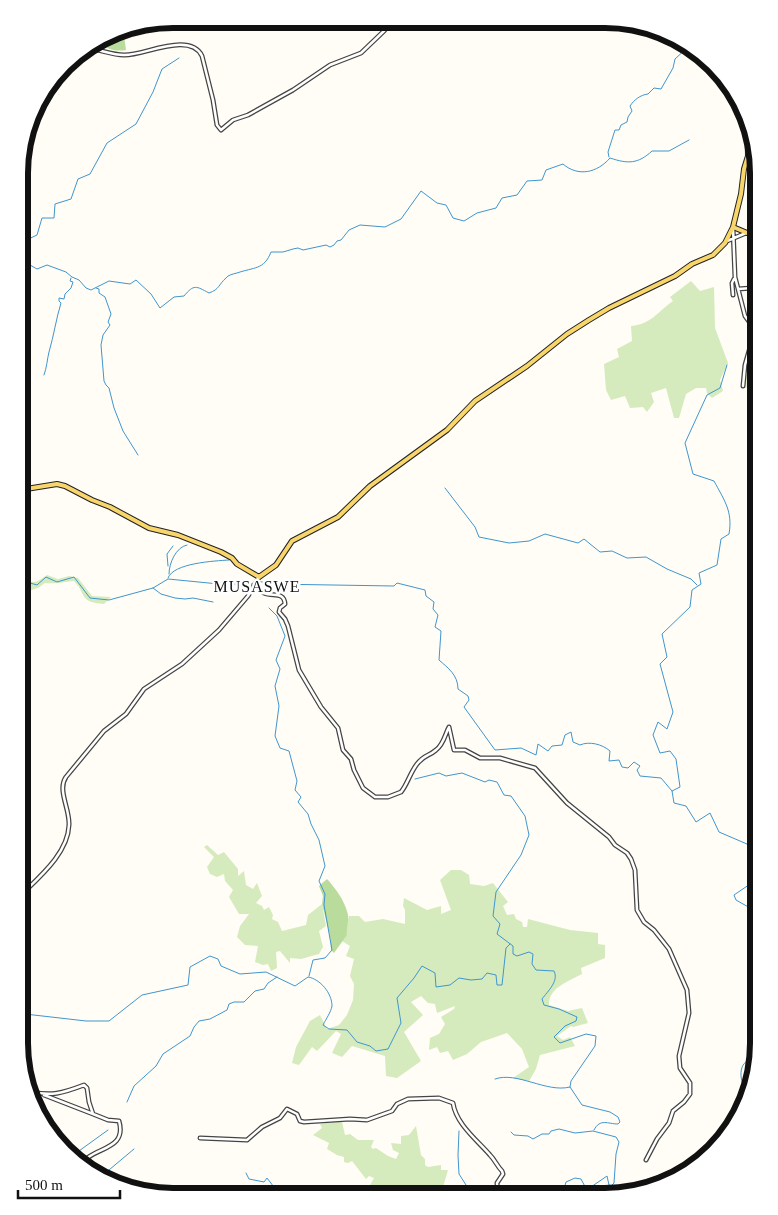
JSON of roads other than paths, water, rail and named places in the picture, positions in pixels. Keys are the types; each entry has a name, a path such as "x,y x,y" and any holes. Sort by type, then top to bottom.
{"main road":[{"path":"27,489 53,484 65,486 92,500 107,505 149,528 178,535 221,552 232,558 254,576 260,576 276,565 292,541 338,517 370,486 447,430 475,401 527,366 567,334 609,308 654,287 692,264 713,255 725,243 733,227 748,156 748,143"},
{"path":"733,227 750,235"}],"street":[{"path":"96,50 125,55 176,45 186,46 199,51 202,56 213,100 217,125 221,130 233,120 249,114 293,90 324,68 359,54 386,27"},
{"path":"733,227 735,277 745,316 750,323"},
{"path":"725,243 746,233"},
{"path":"733,295 732,283 735,277"},
{"path":"738,289 750,288"},
{"path":"743,386 745,365 750,347"},
{"path":"27,889 53,861 66,839 69,824 68,808 62,790 64,779 104,731 125,715 149,684 182,664 215,634 248,596 260,576"},
{"path":"254,585 264,593 284,598 285,604 280,608 279,612 288,626 299,670 321,707 338,728 343,750 351,759 360,783 368,793 378,798 401,792 409,776 424,756 435,751 446,738 449,727 454,750 465,750 480,758 500,758 535,768 567,803 609,837 615,845 627,853 636,870 636,910 671,953 686,986 689,1010 679,1056 680,1068 690,1084 690,1094 673,1111 669,1123 657,1139 646,1160"},
{"path":"43,1094 66,1092 84,1085 87,1088 93,1114"},
{"path":"37,1093 108,1120 119,1121 121,1134 110,1146 86,1159"},
{"path":"200,1138 247,1140 262,1127 280,1118 287,1109 297,1114 300,1121 304,1122 350,1119 367,1120 392,1111 397,1104 408,1099 443,1099 453,1103 456,1113 465,1128 481,1143 502,1171 503,1174 497,1183 497,1188"}],"waterway":[{"path":"609,157 608,152 615,130 619,130 621,125 627,122 632,111 630,106 638,98 648,94 654,88 661,89 673,68 675,59 684,51"},
{"path":"27,240 37,235 42,218 54,218 55,204 71,199 78,179 90,174 107,143 136,124 153,92 162,69 179,58"},
{"path":"27,265 37,269 47,265 66,272 91,290 109,281 130,284 136,280 151,294 160,308 174,297 184,296 190,289 195,287 209,293 213,291 229,275 262,265 271,252 283,252 298,248 303,250 326,245 330,247 341,240 349,230 360,225 385,227 401,219 421,191 437,203 446,205 453,218 464,221 477,213 496,208 502,198 517,195 527,181 542,180 546,170 563,164 575,171 587,172 599,167 610,158 628,162 637,161 652,151 669,151 689,140"},
{"path":"44,375 61,303 59,298 64,299 65,294 71,288 73,282 70,281 71,278"},
{"path":"96,288 105,297 111,314 108,322 110,325 103,335 101,345 104,381 109,388 123,431 138,455"},
{"path":"727,365 720,388 707,395 685,443 693,474 714,481 724,500 729,512 729,534 721,539 717,565 699,573 701,584 692,590 690,607 662,634 667,657 660,664 673,712 667,729 658,722 653,735 660,753 670,751 676,759 680,787 672,791 674,803 686,806 696,822 710,813 719,832 747,844 750,850"},
{"path":"445,488 475,527 479,537 509,543 529,541 545,534 578,543 584,539 600,552 612,551 627,558 646,557 667,569 691,579 697,585"},
{"path":"169,574 170,565 176,552 187,545"},
{"path":"168,566 167,554 173,546"},
{"path":"168,578 171,573 186,566 229,560"},
{"path":"27,582 37,585 46,577 57,582 74,577 90,598 109,600 153,588 168,579 219,584 254,584"},
{"path":"257,581 272,584 394,586 397,583 425,590 426,596 434,602 433,609 438,615 435,627 441,631 439,660 454,676 458,689 468,696 469,700 464,707 495,750 521,748 536,755 538,744 548,751 552,746 562,745 565,735 571,732 573,742 580,745 591,743 603,747 610,751 609,761 619,760 622,767 628,768 634,762 640,766 637,770 640,776 661,778 672,791"},
{"path":"153,588 161,594 175,598 193,598 213,602"},
{"path":"269,608 277,616 285,636 276,660 280,669 275,686 279,706 275,736 280,748 289,751 297,781 295,790 301,797 298,802 308,814 319,840 325,866 319,881 325,894 324,905 332,950 325,958 313,960 309,976"},
{"path":"415,779 439,773 446,776 462,773 485,782 489,780 497,782 504,795 511,796 525,816 529,835 521,855 496,892 493,916 500,924 497,934 513,946 513,954 517,956 529,952 533,954 532,964 536,970 554,971 554,982 542,999 544,1005 577,1017 576,1021 565,1026 554,1037 560,1043 586,1034 596,1036 595,1046 571,1081 570,1087"},
{"path":"750,884 734,895 736,900 750,908"},
{"path":"27,1014 86,1021 109,1021 142,995 188,985 190,967 210,956 218,959 221,966 240,974 266,972 295,986 308,977 312,978 321,984 330,996 332,1006 323,1025 329,1029 347,1030 357,1042 370,1046 376,1051 388,1049 401,1023 397,998 422,966 435,973 436,987 450,985 459,978 482,979 487,973 496,975 497,985 502,985 506,948 510,944"},
{"path":"127,1102 134,1086 156,1066 163,1054 190,1036 199,1021 210,1019 227,1010 229,1004 244,1002 255,991 264,989 268,983 277,977"},
{"path":"744,1087 741,1070 743,1065 749,1060"},
{"path":"495,1079 504,1077 551,1087 570,1087 582,1105 610,1112 618,1117 620,1122 618,1124 604,1122 596,1126 594,1130"},
{"path":"511,1132 514,1135 528,1136 533,1139 559,1129 575,1133 593,1131 616,1137 619,1142 616,1154 614,1183 611,1186 609,1185 607,1176 591,1187 586,1186"},
{"path":"78,1152 108,1130"},
{"path":"459,1131 459,1174 468,1188"},
{"path":"107,1171 134,1149"},
{"path":"631,1185 675,1169"},
{"path":"246,1173 249,1179 264,1182 267,1178 275,1188"},
{"path":"564,1188 566,1182 575,1178 581,1179 586,1188"}],"district":[{"name":"MUSASWE","path":"257,586"}]}
